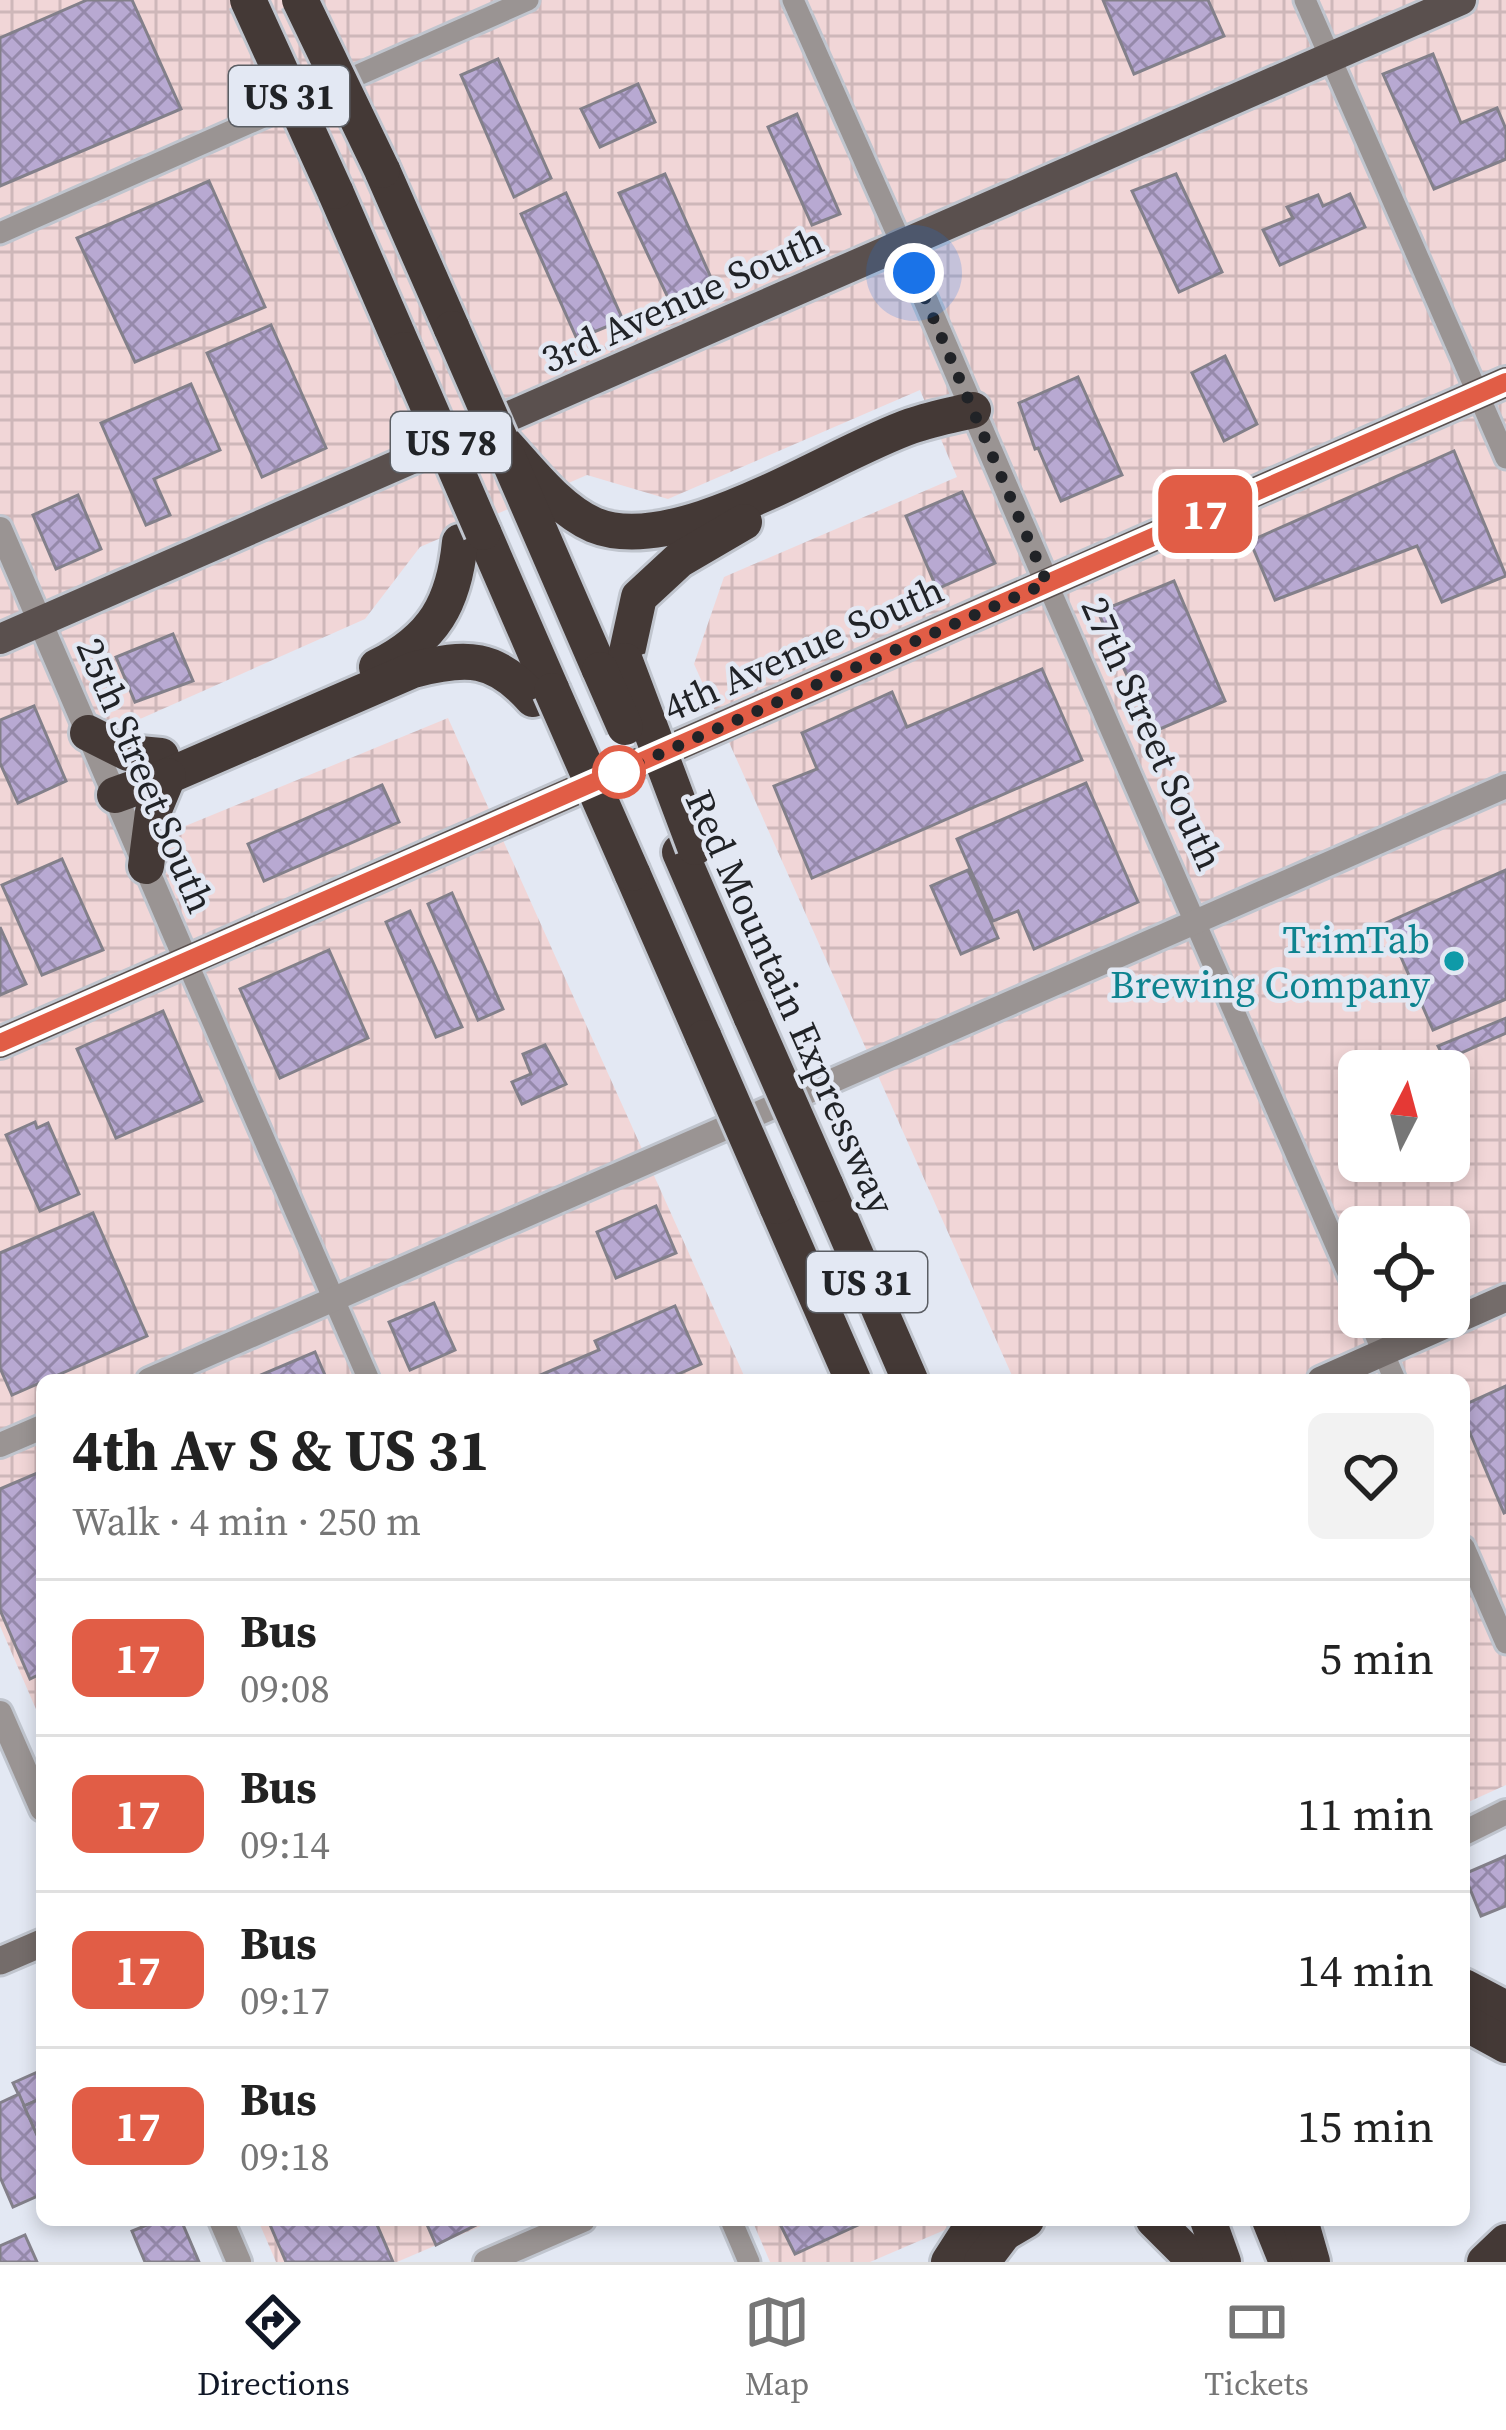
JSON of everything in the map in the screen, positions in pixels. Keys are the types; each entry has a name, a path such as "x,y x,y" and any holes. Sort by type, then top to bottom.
{"highway":[{"name":"US 31","path":"248,0 341,206 347,257 396,354 543,695 593,784 849,1374"},
{"name":"US 31","path":"300,0 382,170 500,439 546,507"},
{"path":"546,507 616,533 676,527 910,426 973,410"},
{"path":"612,665 639,597 679,560 743,523 914,450 973,410"},
{"path":"546,507 612,665"},
{"path":"88,733 164,766 383,664 419,640 442,614 472,537"},
{"path":"111,786 413,670 453,659 497,666 543,695"},
{"name":"Red Mountain Expressway","path":"612,665 724,955 907,1374"},
{"path":"146,866 164,766"},
{"path":"1470,1990 1506,2009"},
{"path":"1470,2025 1506,2045"},
{"path":"949,2262 972,2226"},
{"path":"982,2262 1017,2226"},
{"path":"1160,2226 1196,2262"},
{"path":"1210,2226 1223,2262"},
{"path":"1272,2226 1287,2262"},
{"path":"1302,2226 1312,2262"},
{"path":"1485,2262 1506,2242"}],"main road":[{"name":"3rd Avenue South","path":"0,639 1461,0"},
{"name":"4th Avenue South","path":"0,1043 1492,388"},
{"path":"1334,1374 1506,1298"},
{"path":"0,1961 36,1946"}],"street":[{"path":"0,233 528,0"},
{"name":"27th Street South","path":"793,0 1338,1250"},
{"path":"1305,0 1492,388 1506,458"},
{"name":"25th Street South","path":"0,529 366,1374"},
{"path":"163,1374 1506,786"},
{"path":"1377,1338 1392,1374"},
{"path":"0,1445 36,1430"},
{"path":"1470,1561 1506,1643"},
{"path":"0,1713 36,1795"},
{"path":"1470,1829 1506,1812"},
{"path":"224,2226 239,2262"},
{"path":"486,2262 569,2226"},
{"path":"734,2226 749,2262"}],"shaded area":[{"path":"0,0 1506,0 1506,1785 1470,1801 1470,1374 1011,1374 694,664 724,577 957,477 920,390 668,499 587,475 420,547 365,619 131,723 178,829 448,718 743,1374 36,1374 36,1709 0,1626"},
{"path":"261,2226 481,2226 397,2262 276,2262"},
{"path":"755,2226 954,2226 870,2262 770,2262"}],"building":[{"path":"87,0 132,0 181,109 0,186 0,38"},
{"path":"1103,0 1208,0 1224,36 1134,74"},
{"path":"1433,54 1461,123 1497,108 1506,129 1506,159 1434,189 1383,74"},
{"path":"498,59 551,178 514,197 461,75"},
{"path":"638,84 655,122 600,147 581,109"},
{"path":"797,114 840,214 812,225 768,127"},
{"path":"665,174 712,280 670,302 619,193"},
{"path":"1176,174 1222,272 1179,292 1132,191"},
{"path":"209,181 265,307 135,362 77,238"},
{"path":"566,193 623,320 577,339 521,214"},
{"path":"1350,194 1365,227 1280,265 1263,230 1293,218 1287,207 1318,195 1323,206"},
{"path":"271,325 326,448 262,477 207,353"},
{"path":"1225,356 1257,424 1224,441 1192,373"},
{"path":"1078,377 1122,475 1061,501 1019,403"},
{"path":"191,384 220,450 154,479 170,515 146,525 101,423"},
{"path":"1454,451 1506,576 1442,602 1417,546 1275,600 1250,541"},
{"path":"962,492 995,563 937,589 906,516"},
{"path":"78,495 101,549 56,569 33,515"},
{"path":"1174,581 1225,701 1153,732 1098,612"},
{"path":"173,634 193,681 135,702 116,657"},
{"path":"1042,669 1082,760 812,878 774,786 817,769 802,733 892,692 907,727"},
{"path":"34,706 66,781 18,803 0,763 0,720"},
{"path":"1086,783 1138,902 1034,949 1018,911 993,921 957,839"},
{"path":"382,785 399,822 264,881 248,844"},
{"path":"62,859 103,950 42,975 2,885"},
{"path":"968,870 998,938 961,954 931,886"},
{"name":"TrimTab Brewing Company","path":"1506,870 1506,999 1433,1030 1386,923"},
{"path":"452,893 503,1009 478,1020 428,904"},
{"path":"410,911 462,1027 436,1037 386,922"},
{"path":"0,927 26,984 0,995"},
{"path":"329,950 368,1038 280,1078 240,989"},
{"path":"163,1011 202,1101 116,1138 77,1049"},
{"path":"1506,1018 1506,1033 1468,1050 1440,1050 1438,1046"},
{"path":"545,1045 566,1084 522,1104 512,1082 531,1074 523,1054"},
{"path":"35,1122 37,1128 48,1123 79,1194 40,1211 6,1135"},
{"path":"656,1206 676,1253 616,1278 597,1232"},
{"path":"93,1213 147,1336 60,1374 36,1374 36,1385 12,1395 0,1368 0,1253"},
{"path":"434,1303 455,1350 410,1370 389,1322"},
{"path":"675,1306 701,1364 678,1374 543,1374 599,1350 595,1341"},
{"path":"315,1352 324,1374 263,1374"},
{"path":"1506,1386 1504,1513 1470,1433 1470,1402"},
{"path":"36,1474 36,1676 30,1679 0,1610 0,1489"},
{"path":"1506,1856 1506,1906 1481,1916 1470,1889 1470,1871"},
{"path":"36,2073 36,2101 24,2106 13,2083"},
{"path":"19,2094 36,2132 36,2197 13,2207 0,2177 0,2103"},
{"path":"36,2101 36,2133 24,2106"},
{"path":"144,2226 184,2226 199,2262 145,2262 132,2231"},
{"path":"271,2226 378,2226 393,2262 286,2262"},
{"path":"428,2226 474,2226 436,2245"},
{"path":"781,2226 856,2226 795,2254"},
{"path":"25,2235 37,2262 0,2262 0,2246"}],"bus line":[{"name":"17","path":"0,1043 1506,382"}],"place":[{"name":"TrimTab Brewing Company","path":"1454,961"}],"route":[{"path":"619,772 1047,583 914,273"}]}
